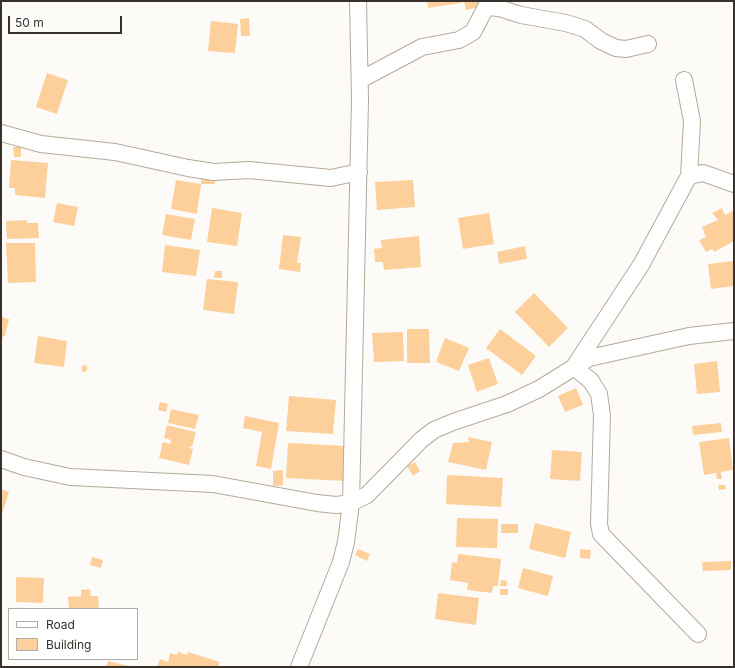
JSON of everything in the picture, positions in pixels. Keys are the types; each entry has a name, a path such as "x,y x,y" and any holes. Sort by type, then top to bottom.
{"street":[{"path":"299,667 341,562 346,542 351,503 359,172 360,80 358,1"},
{"path":"360,80 422,47 459,40 473,32 486,7 499,8 521,15 566,22 585,29 600,41 616,48 626,49 648,44"},
{"path":"574,367 640,265 689,176 692,121 684,80"},
{"path":"1,133 41,144 115,152 188,168 214,172 249,170 331,178 359,172"},
{"path":"689,176 703,173 734,184"},
{"path":"1,459 24,467 70,477 213,484 317,503 336,505 351,503 367,495 421,440 434,430 507,404 539,390 589,358 689,336 734,331"},
{"path":"574,367 591,381 599,394 602,415 599,524 601,534 698,634"}],"building":[{"path":"427,1 461,1 461,3 428,8"},
{"path":"464,1 480,1 481,7 466,10"},
{"path":"249,18 250,36 241,36 240,19"},
{"path":"211,21 238,24 235,53 208,51"},
{"path":"47,73 68,80 57,114 36,107"},
{"path":"13,147 21,147 21,157 14,157"},
{"path":"11,160 48,163 45,198 15,195 15,188 9,188"},
{"path":"201,176 215,176 215,184 201,184"},
{"path":"176,180 201,184 197,214 171,209"},
{"path":"413,180 415,207 377,210 375,182"},
{"path":"57,203 78,207 74,226 53,222"},
{"path":"212,208 242,213 237,246 207,242"},
{"path":"722,208 725,215 733,211 734,213 734,241 714,252 712,249 706,252 699,240 706,237 702,227 718,220 712,213"},
{"path":"489,213 494,244 463,249 458,218"},
{"path":"166,214 195,219 191,240 162,235"},
{"path":"27,220 27,223 38,223 39,238 7,239 6,221"},
{"path":"283,235 301,237 297,263 301,263 300,272 279,269"},
{"path":"419,236 421,267 384,270 383,262 375,262 374,249 382,248 381,240"},
{"path":"6,243 35,243 36,282 8,283"},
{"path":"165,245 200,250 196,276 162,272"},
{"path":"525,246 527,259 499,264 497,252"},
{"path":"734,261 734,286 711,289 708,264"},
{"path":"215,271 222,271 222,278 214,278"},
{"path":"207,279 238,282 234,314 203,310"},
{"path":"534,293 568,328 549,347 515,312"},
{"path":"1,317 9,319 2,342"},
{"path":"407,329 429,329 430,363 407,363"},
{"path":"500,329 536,356 522,375 486,348"},
{"path":"403,332 404,361 374,362 372,333"},
{"path":"38,336 67,341 64,367 34,363"},
{"path":"445,338 469,348 459,371 436,362"},
{"path":"489,358 498,384 477,392 468,365"},
{"path":"717,361 720,392 697,394 694,364"},
{"path":"87,365 87,371 82,372 82,366"},
{"path":"576,388 583,405 565,412 558,396"},
{"path":"289,396 336,400 333,434 286,431"},
{"path":"160,402 168,404 166,412 158,410"},
{"path":"171,409 199,415 195,429 168,423"},
{"path":"245,416 279,423 271,469 256,466 262,432 243,428"},
{"path":"721,423 722,432 693,435 692,426"},
{"path":"167,425 196,432 192,447 190,446 189,448 193,449 189,465 159,458 163,442 170,444 171,440 164,438"},
{"path":"468,437 492,442 486,470 448,462 453,443 469,442"},
{"path":"729,438 733,470 721,472 722,479 717,479 716,473 704,475 699,442"},
{"path":"288,443 347,446 345,481 286,478"},
{"path":"552,450 582,452 580,481 550,479"},
{"path":"415,462 420,471 413,476 407,466"},
{"path":"283,470 283,485 273,486 273,471"},
{"path":"447,475 503,478 501,507 446,504"},
{"path":"718,485 725,485 726,489 719,490"},
{"path":"1,489 9,492 1,517"},
{"path":"457,518 498,519 497,548 456,547"},
{"path":"535,523 571,532 565,558 529,549"},
{"path":"501,524 518,524 518,533 501,533"},
{"path":"358,549 370,554 367,561 355,555"},
{"path":"580,549 591,550 590,559 580,558"},
{"path":"458,554 501,559 498,586 493,586 492,593 467,590 468,583 450,580 452,562 457,563"},
{"path":"92,557 103,560 101,568 90,565"},
{"path":"731,561 731,570 703,571 702,562"},
{"path":"523,568 553,576 548,596 518,588"},
{"path":"16,577 44,578 43,603 16,602"},
{"path":"501,580 507,581 507,586 500,586"},
{"path":"90,589 91,596 98,596 99,608 69,608 68,597 81,596 81,590"},
{"path":"500,589 508,589 508,595 500,595"},
{"path":"438,593 479,598 476,625 435,619"},
{"path":"178,652 187,655 188,652 220,662 218,667 157,667 160,659 168,662 170,653 177,655"},
{"path":"108,661 129,666 129,667 106,667"}]}
